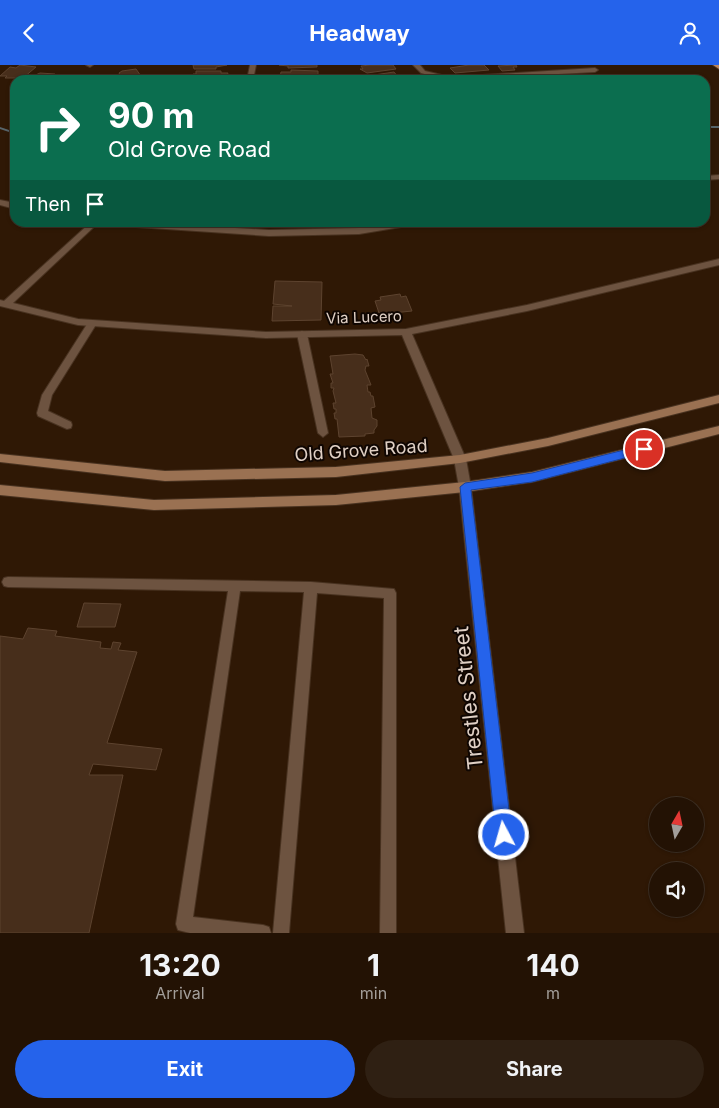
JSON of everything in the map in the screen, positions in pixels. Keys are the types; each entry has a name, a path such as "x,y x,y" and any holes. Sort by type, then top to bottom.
{"main road":[{"name":"Old Grove Road","path":"0,458 165,476 336,472 460,459 548,442 719,399"},
{"path":"0,490 154,505 336,500 465,487 532,477 719,430"}],"street":[{"path":"416,65 423,72 435,75"},
{"path":"514,75 594,70"},
{"name":"Via Lucero","path":"2,304 89,227"},
{"path":"180,227 269,233 359,231 383,227"},
{"name":"Via Lucero","path":"2,304 78,322 266,335 406,331 527,308 719,262"},
{"name":"Trestles Street","path":"406,331 460,459 465,487 515,933"}],"lane":[{"path":"67,425 42,413 48,395 92,323"},
{"path":"302,334 323,433"},
{"path":"8,582 311,587 390,593 388,933"},
{"path":"236,585 184,924 262,933"},
{"path":"281,933 311,587"}],"building":[{"path":"20,65 36,67 27,75 10,75 10,78 0,76 10,67 16,68"},
{"path":"193,65 227,65 216,67 216,69 194,69"},
{"path":"279,65 317,65 317,67 288,68 288,66"},
{"path":"393,65 396,69 367,73 360,69 363,69 361,66"},
{"path":"484,65 489,70 455,73 450,68"},
{"path":"516,65 517,67 513,67 515,70 502,71 498,66"},
{"path":"136,69 140,75 120,75 119,73"},
{"path":"291,70 318,71 318,75 280,75 281,72 291,72"},
{"path":"196,71 221,71 221,73 228,73 227,75 193,74 196,74"},
{"path":"394,72 396,75 374,75"},
{"path":"40,73 55,74 54,75 35,75"},
{"path":"275,281 322,282 321,320 272,321 273,306 292,306 273,304"},
{"path":"400,294 401,297 406,296 412,311 379,313 375,301 381,300 380,297"},
{"path":"363,355 367,359 369,366 366,366 365,370 371,385 367,385 368,392 373,396 375,407 371,408 372,418 377,420 377,426 374,433 365,434 365,436 339,437 337,419 335,419 334,413 336,413 336,409 334,409 333,403 336,403 334,388 331,388 331,383 333,383 330,374 333,374 330,356"},
{"path":"84,603 121,604 115,627 77,627"},
{"path":"28,628 57,631 55,636 101,642 100,648 111,649 113,642 121,643 118,650 137,652 107,743 162,749 156,770 93,764 89,775 123,775 89,933 0,933 0,636 23,639"}],"waterway":[{"path":"710,127 719,127"},
{"path":"0,128 10,131"}],"route":[{"path":"504,835 465,487 532,477 644,449"}]}
